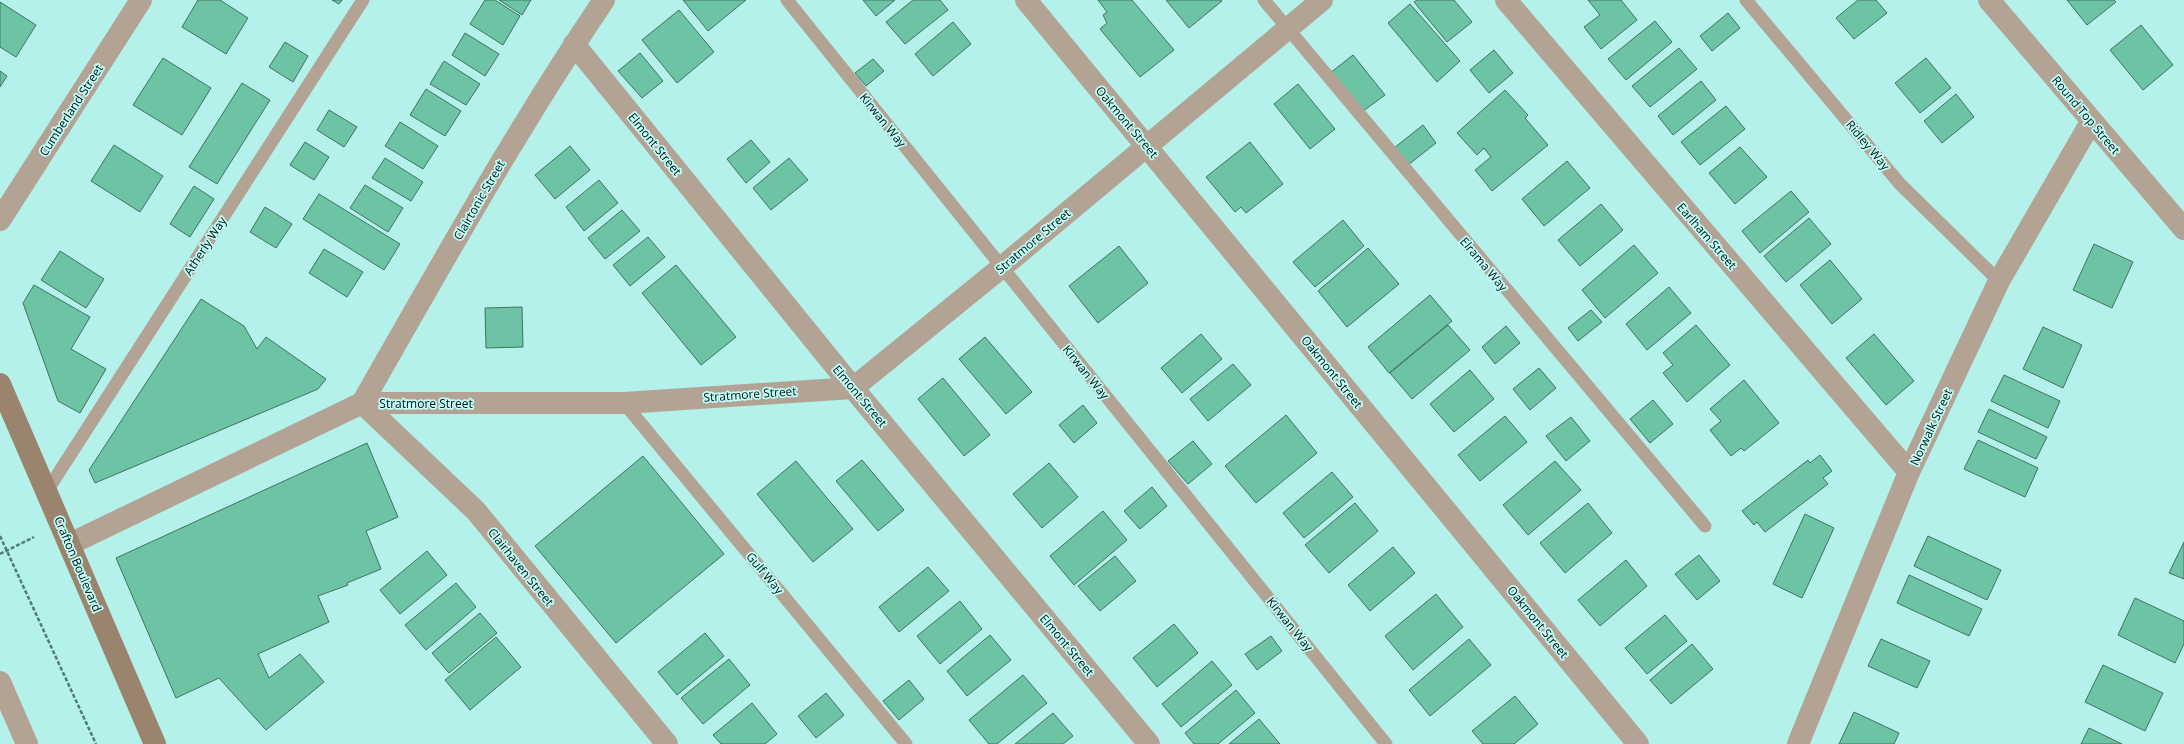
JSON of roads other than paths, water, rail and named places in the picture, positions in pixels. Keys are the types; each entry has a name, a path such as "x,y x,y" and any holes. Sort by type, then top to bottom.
{"main road":[{"name":"Crafton Boulevard","path":"0,384 155,744"}],"street":[{"name":"Cumberland Street","path":"0,220 141,0"},
{"name":"Clairtonic Street","path":"362,403 490,179 574,44 604,0"},
{"name":"Oakmont Street","path":"1026,0 1638,744"},
{"name":"Stratmore Street","path":"70,544 362,403 624,403 853,388 1002,267 1322,0"},
{"name":"Earlham Street","path":"1506,0 1909,472"},
{"name":"Round Top Street","path":"1989,0 2091,122 2184,229"},
{"name":"Elmont Street","path":"574,44 853,388 1149,744"},
{"name":"Norwalk Street","path":"1798,744 1909,472 1999,281 2091,122"},
{"name":"Clairhaven Street","path":"362,403 476,511 667,744"},
{"path":"0,682 27,744"}],"lane":[{"name":"Atherly Way","path":"47,491 363,0"},
{"name":"Kirwan Way","path":"787,0 1386,744"},
{"name":"Elrama Way","path":"1264,0 1705,526"},
{"name":"Ridley Way","path":"1746,0 1900,184 1999,281"},
{"name":"Gulf Way","path":"624,403 906,744"}]}
